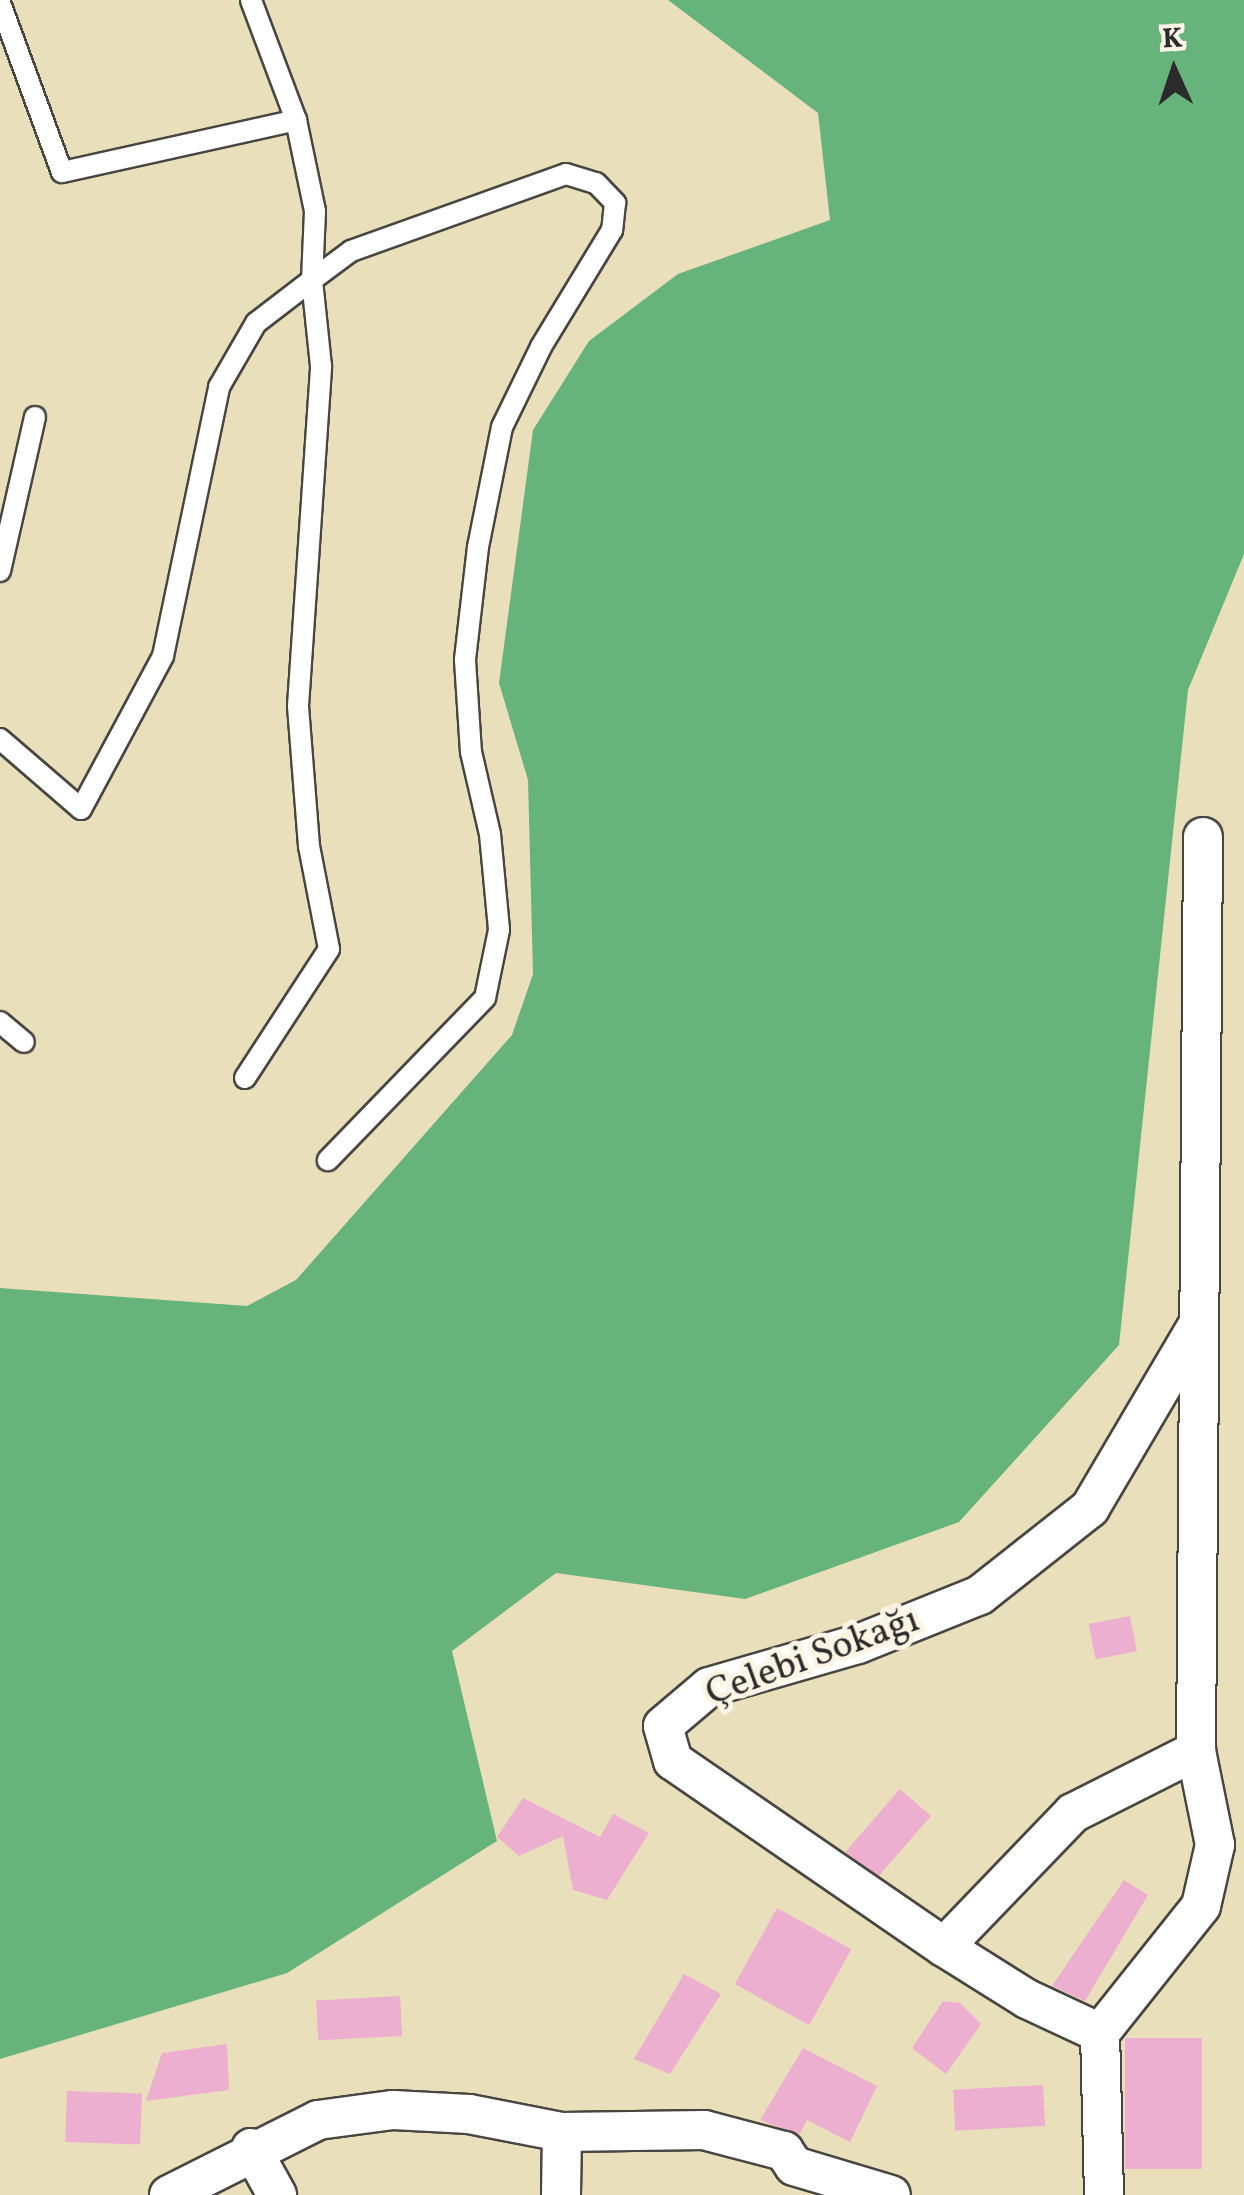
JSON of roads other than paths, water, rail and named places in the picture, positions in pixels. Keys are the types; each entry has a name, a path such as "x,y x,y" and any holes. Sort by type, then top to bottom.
{"street":[{"name":"Çelebi Sokağı","path":"1198,1325 1090,1508 980,1595 858,1644 709,1687 663,1726 672,1762 944,1947 1027,1999 1100,2033 1201,1906 1216,1845 1196,1751 1203,837"},
{"path":"944,1947 1074,1814 1196,1751"},
{"path":"1100,2033 1104,2195"},
{"path":"169,2195 251,2148 318,2120 392,2110 469,2114 562,2132 704,2130 784,2150 796,2180 891,2195"},
{"path":"561,2195 562,2132"},
{"path":"251,2148 277,2195"}],"lane":[{"path":"246,1078 329,949 309,846 298,706 321,366 312,280 315,211 296,120 252,0"},
{"path":"0,3 62,172 296,120"},
{"path":"0,739 81,809 163,656 219,386 256,324 351,251 566,174 596,183 614,202 612,230 502,427 478,547 466,660 472,752 490,834 499,930 486,998 328,1160"},
{"path":"0,571 36,417"},
{"path":"0,1022 24,1042"}]}
